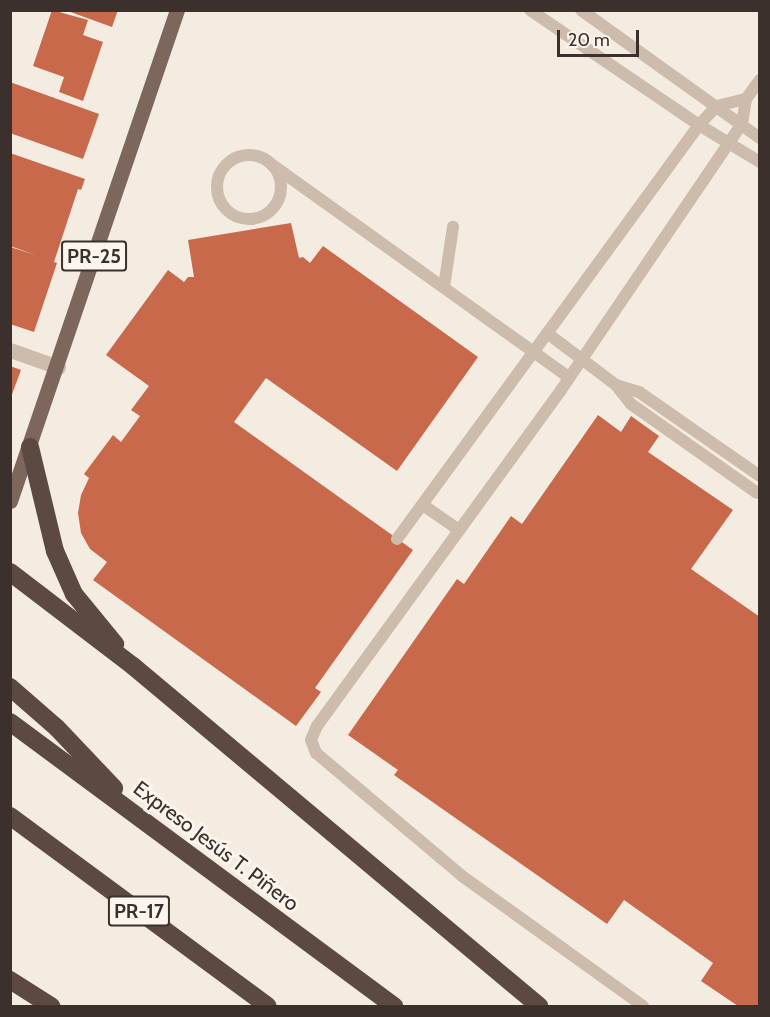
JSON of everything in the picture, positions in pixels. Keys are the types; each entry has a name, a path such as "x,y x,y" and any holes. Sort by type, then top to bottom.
{"highway":[{"path":"30,447 55,550 74,594 133,666"},
{"path":"10,572 133,666 539,1006"},
{"path":"10,687 57,729 147,822"},
{"name":"Expreso Jesús T. Piñero","path":"10,722 394,1006"},
{"name":"PR-17","path":"10,816 268,1006"},
{"path":"10,980 51,1006"}],"main road":[{"name":"PR-25","path":"10,501 58,367 177,10"}],"street":[{"path":"10,350 58,367"}],"lane":[{"path":"530,10 699,125 759,162"},
{"path":"581,10 759,138"},
{"path":"643,1006 461,875 316,753 311,740 317,726 569,377 742,124 746,99 759,80"},
{"path":"398,539 699,125 717,106 746,99"},
{"path":"271,164 281,183 276,204 260,218 249,220 229,213 221,205 216,185 224,165 242,155 253,154 271,164 569,377"},
{"path":"444,287 453,227"},
{"path":"547,333 616,385 631,404 757,493"},
{"path":"616,385 639,392 759,476"},
{"path":"423,505 459,530"}],"building":[{"path":"52,10 88,20 83,35 103,42 83,101 59,92 64,77 33,66"},
{"path":"65,10 118,10 112,27"},
{"path":"10,82 99,114 83,159 10,133"},
{"path":"10,153 85,179 81,190 78,189 34,332 10,324 10,247 36,255 10,246"},
{"path":"291,223 299,258 303,257 310,263 323,246 478,357 397,471 266,378 234,422 413,550 315,688 321,692 296,726 93,580 107,562 90,549 81,533 78,513 81,495 89,478 84,474 113,435 121,442 140,416 131,410 149,386 106,355 168,270 184,282 188,277 194,277 188,240"},
{"path":"10,366 21,370 11,397 10,397"},
{"path":"598,415 621,432 631,416 659,436 648,452 733,510 691,569 760,617 760,1006 738,1006 701,981 713,963 624,900 607,924 394,775 398,770 348,735 457,579 464,584 511,516 522,524"}]}
